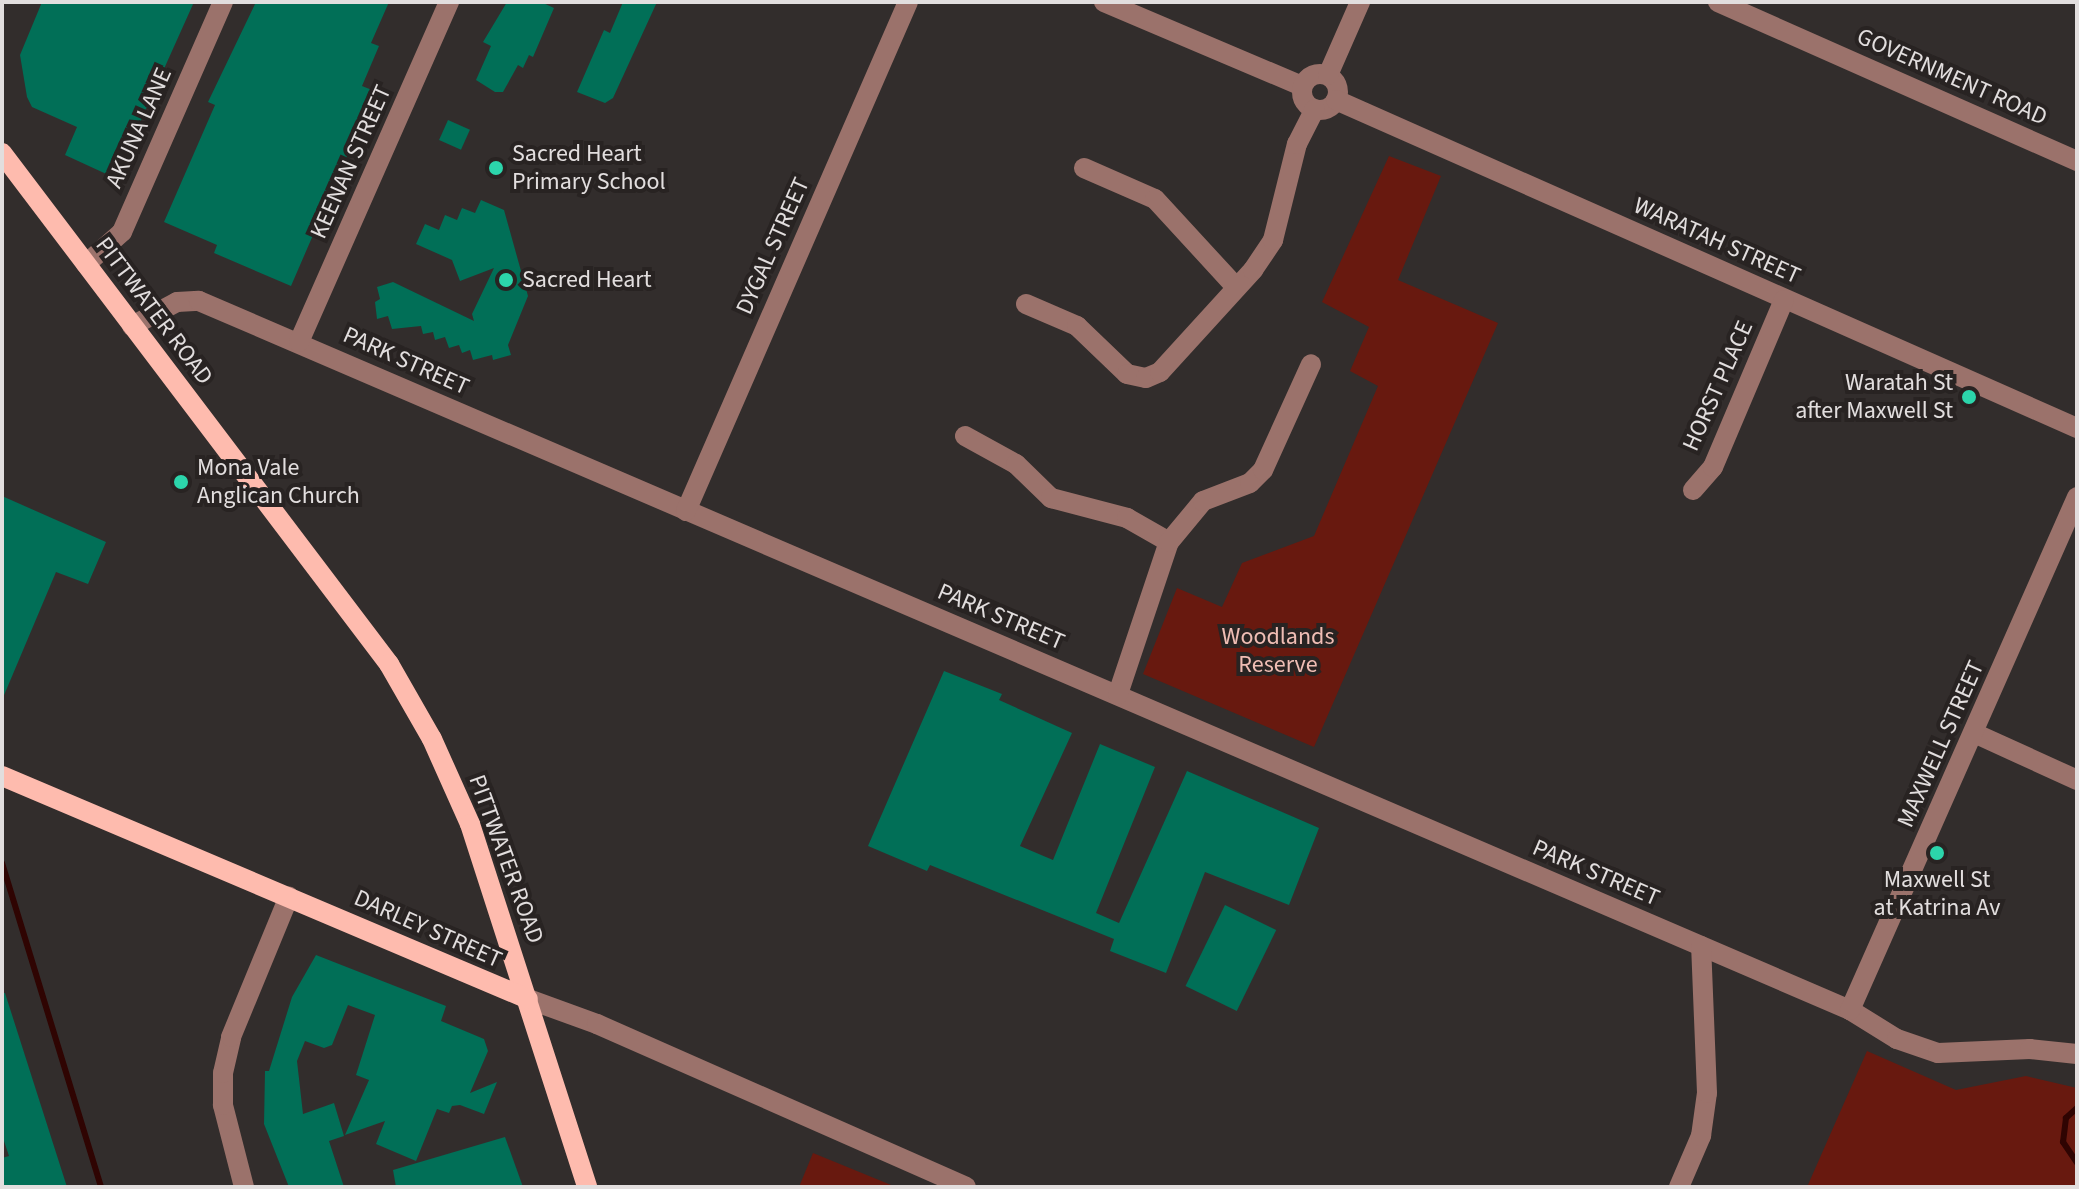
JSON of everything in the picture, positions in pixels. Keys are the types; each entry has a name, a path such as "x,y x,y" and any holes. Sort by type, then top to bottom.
{"main road":[{"name":"PITTWATER ROAD","path":"2,153 389,664 432,739 470,824 587,1187"},
{"name":"DARLEY STREET","path":"2,776 289,896 483,984 528,999"}],"street":[{"name":"AKUNA LANE","path":"86,264 122,232 223,2"},
{"name":"KEENAN STREET","path":"299,342 449,2"},
{"name":"DYGAL STREET","path":"686,511 908,2"},
{"path":"1104,2 1302,86"},
{"path":"1328,75 1360,2"},
{"name":"GOVERNMENT ROAD","path":"1718,2 2077,161"},
{"path":"1328,75 1338,89 1336,100 1329,108 1315,109 1302,98 1302,86 1310,76 1328,75"},
{"name":"WARATAH STREET","path":"1336,100 2077,428"},
{"path":"1026,304 1077,326 1111,363 1127,374 1146,378 1171,362 1234,285 1253,270 1273,240 1297,144 1315,109"},
{"path":"1084,168 1155,199 1234,285"},
{"name":"HORST PLACE","path":"1693,490 1713,467 1784,300"},
{"name":"PARK STREET","path":"132,326 177,302 199,301 1850,1010 1897,1039 1938,1053 2030,1049 2077,1054"},
{"path":"1118,694 1169,542 1203,501 1250,483 1263,470 1311,364"},
{"path":"965,436 1016,464 1051,498 1127,518 1169,542"},
{"name":"MAXWELL STREET","path":"1850,1010 2077,497"},
{"path":"1974,733 2077,780"},
{"path":"244,1187 225,1117 223,1073 231,1037 289,896"},
{"path":"1679,1187 1701,1136 1707,1093 1701,946"},
{"name":"DARLEY STREET","path":"528,999 966,1187"}],"green space":[{"name":"Woodlands Reserve","path":"1389,156 1441,176 1398,280 1498,323 1314,747 1143,674 1177,588 1222,607 1242,563 1314,536 1378,386 1350,371 1369,327 1322,302"},
{"path":"1867,1051 1956,1090 2026,1076 2077,1088 2077,1187 1807,1187"},
{"path":"813,1153 896,1187 799,1187"}],"building":[{"path":"42,2 194,2 115,178 65,155 77,127 32,107 27,97 20,55"},
{"path":"256,2 389,2 371,43 379,46 362,86 382,94 372,118 365,115 291,286 214,253 217,245 164,222 215,105 208,102"},
{"path":"507,2 541,2 554,8 533,57 529,55 523,68 518,65 503,92 495,92 476,80 491,46 483,42"},
{"path":"623,2 657,2 613,98 605,103 577,92 604,30 610,33"},
{"path":"448,120 470,130 461,150 439,140"},
{"name":"Sacred Heart","path":"481,200 504,210 528,296 508,345 511,355 493,360 492,355 473,360 470,350 462,353 459,345 449,348 445,337 435,340 433,332 423,334 421,326 392,329 388,316 377,319 375,302 380,299 377,287 393,282 474,321 472,314 494,268 460,281 452,260 416,244 425,224 439,230 445,215 457,220 462,208 475,213"},
{"path":"2,496 106,542 88,584 56,572 2,700"},
{"path":"944,671 1002,694 999,700 1072,733 1020,846 1053,860 1100,744 1155,767 1096,913 1119,923 1187,771 1319,828 1289,905 1205,872 1166,973 1110,951 1114,939 930,865 927,871 868,846"},
{"path":"1225,905 1276,930 1237,1011 1186,986"},
{"path":"316,955 446,1006 441,1021 484,1039 488,1051 470,1093 497,1082 484,1114 460,1105 452,1106 449,1113 437,1109 416,1161 376,1144 385,1121 345,1135 369,1080 356,1075 375,1015 348,1005 332,1045 324,1048 305,1041 297,1061 303,1114 334,1103 344,1136 329,1141 344,1187 289,1187 264,1124 265,1071 269,1071 292,997"},
{"path":"2,993 5,993 67,1187 2,1187 2,1158 9,1156 2,1135"},
{"path":"505,1137 523,1187 396,1187 393,1170"}],"waterway":[{"path":"2,863 101,1187"},
{"path":"2077,1108 2066,1118 2063,1142 2077,1163"}],"place":[{"name":"Sacred Heart Primary School","path":"496,168"},
{"name":"Sacred Heart","path":"506,280"},
{"name":"Waratah St after Maxwell St","path":"1969,397"},
{"name":"Mona Vale Anglican Church","path":"181,482"},
{"name":"Maxwell St at Katrina Av","path":"1937,853"}]}
